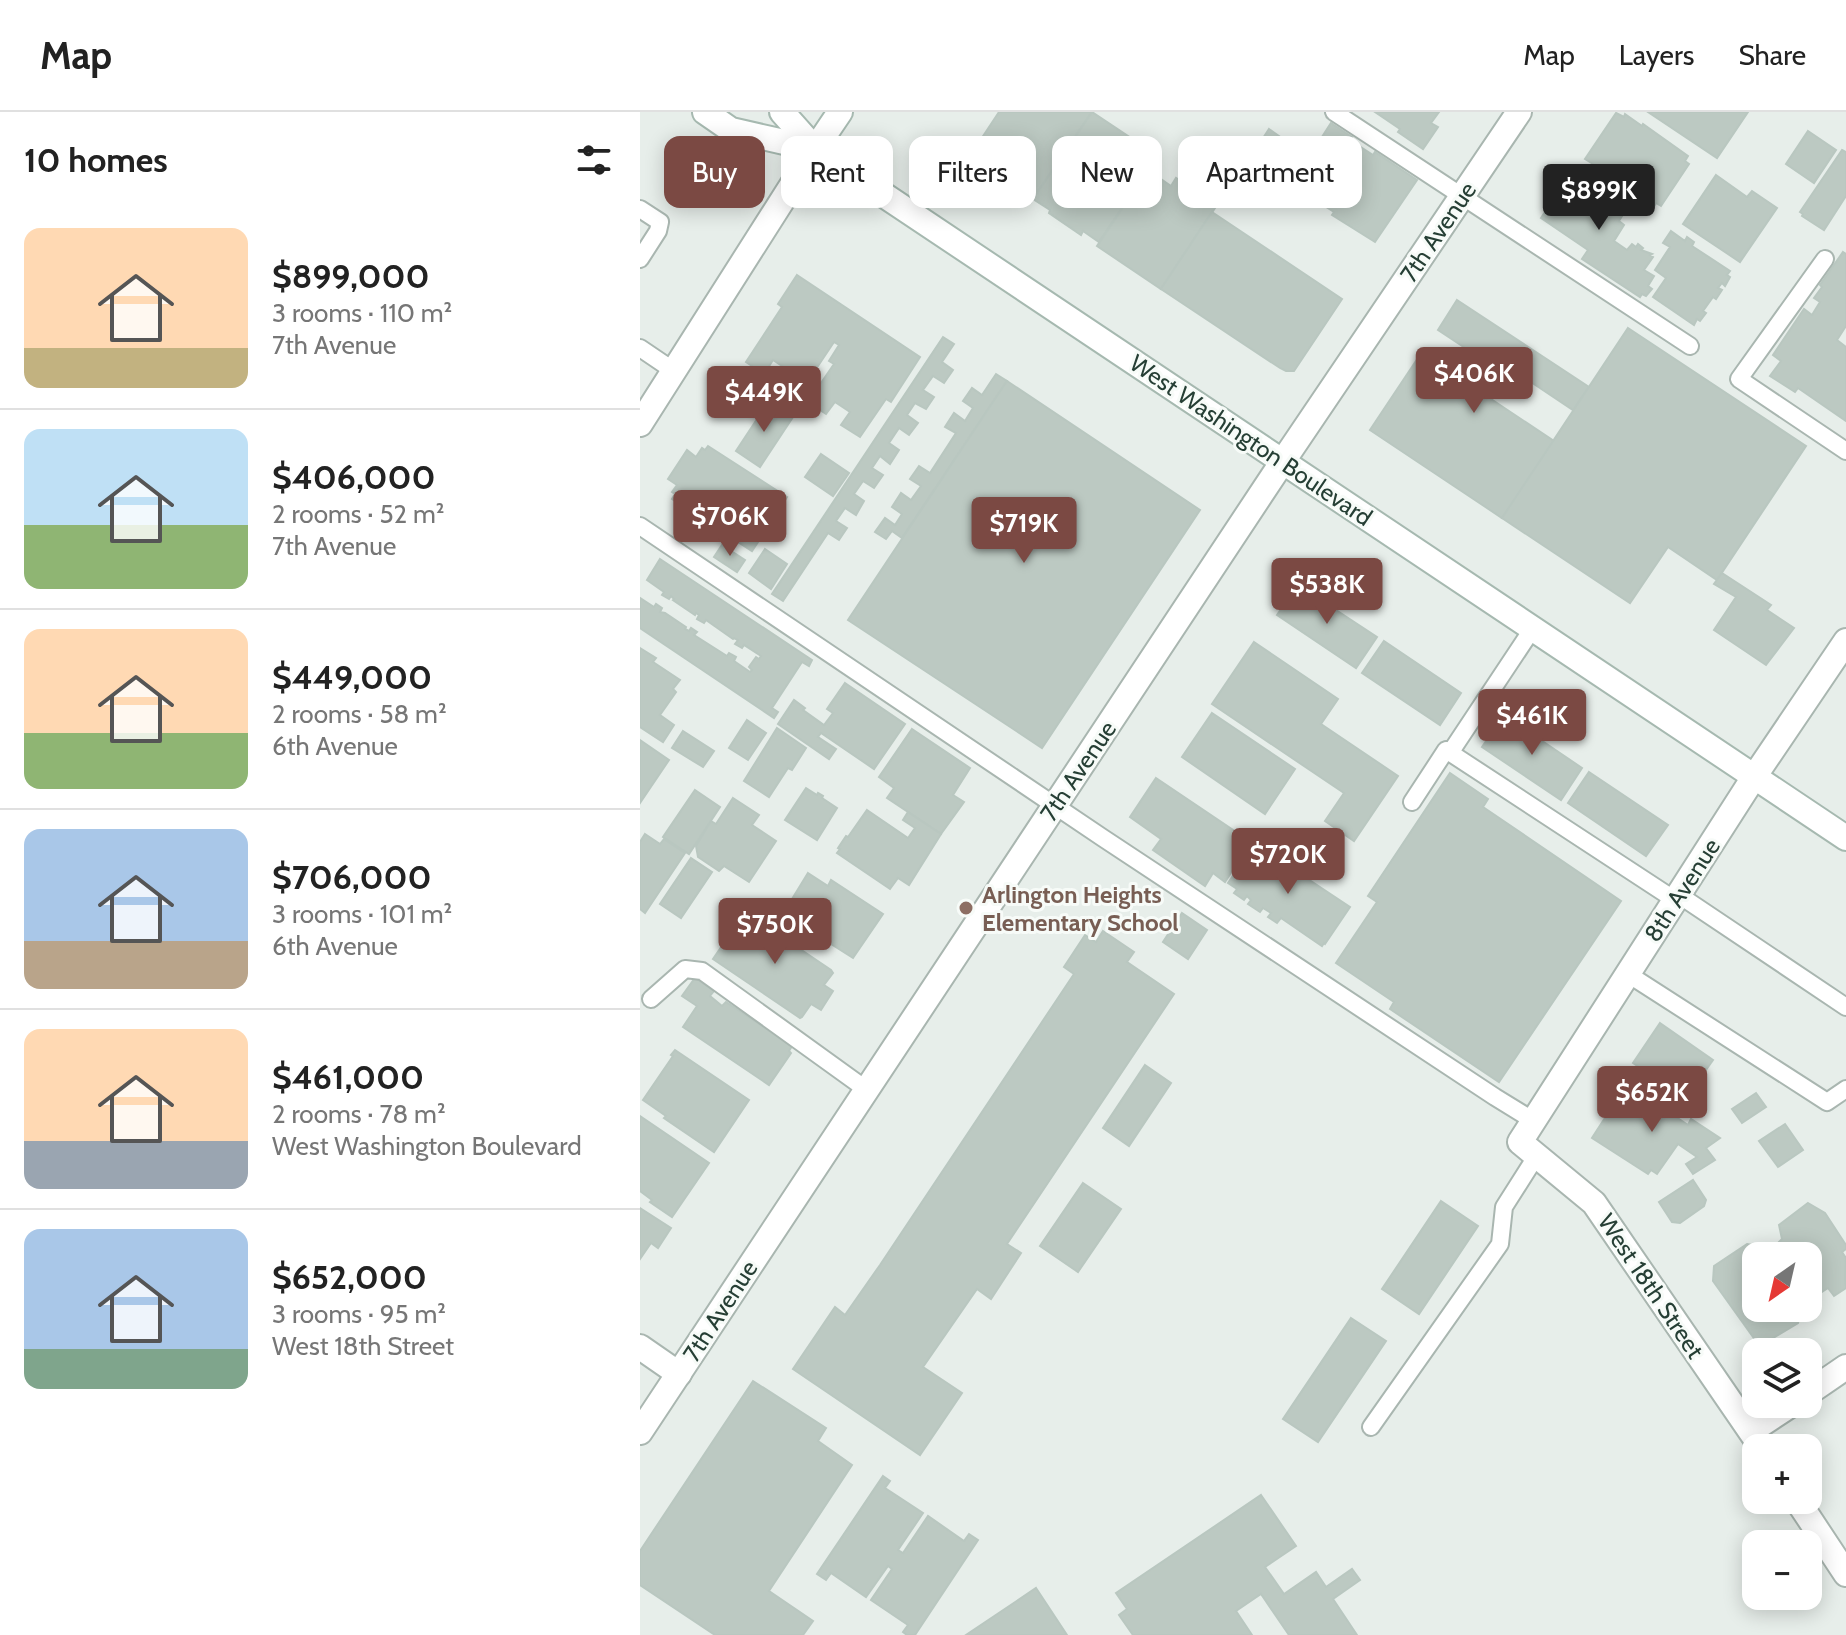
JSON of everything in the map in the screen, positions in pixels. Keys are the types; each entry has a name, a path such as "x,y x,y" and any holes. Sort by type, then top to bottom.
{"street":[{"name":"West Washington Boulevard","path":"705,112 731,130 781,141"},
{"name":"West Washington Boulevard","path":"782,112 803,136"},
{"path":"824,136 840,112"},
{"name":"7th Avenue","path":"640,1432 1283,461 1519,112"},
{"name":"West Washington Boulevard","path":"893,201 1754,777 1844,833"},
{"path":"640,424 781,203"},
{"name":"8th Avenue","path":"1528,1148 1534,1121 1754,777 1846,641"},
{"name":"West 18th Street","path":"1528,1148 1594,1203 1753,1434"},
{"path":"640,1347 679,1374"},
{"path":"1822,1383 1846,1367"},
{"path":"1763,1434 1778,1418"},
{"path":"1806,1514 1846,1574"}],"lane":[{"path":"1334,112 1690,346"},
{"path":"640,209 660,222 658,231 640,259"},
{"path":"1825,259 1739,379 1846,451"},
{"path":"640,348 674,371"},
{"path":"640,526 1095,833 1534,1121"},
{"path":"1450,753 1533,628"},
{"path":"1412,802 1446,750 1846,1007"},
{"path":"651,999 685,969 702,971 867,1090"},
{"path":"1628,974 1827,1102 1846,1089"},
{"path":"1371,1427 1500,1244 1504,1207 1528,1148"}],"building":[{"path":"999,112 1092,112 1076,136 1052,136 1052,171 1036,195 1036,136 983,136"},
{"path":"1092,112 1128,136 1076,136"},
{"path":"1375,112 1439,112 1431,123 1438,127 1423,149"},
{"path":"1648,112 1748,112 1717,158"},
{"path":"1616,113 1624,117 1625,114 1643,124 1688,156 1685,161 1689,164 1661,206 1656,203 1653,208 1635,198 1606,179 1585,159"},
{"path":"1331,123 1350,136 1323,136"},
{"path":"1269,129 1279,136 1264,136"},
{"path":"1808,131 1836,150 1814,183 1786,164"},
{"path":"1362,148 1373,155 1375,152 1417,180 1375,242 1332,215 1334,212 1328,208 1362,208"},
{"path":"1842,150 1846,152 1846,196 1824,230 1800,212"},
{"path":"1573,170 1628,206 1619,221 1624,225 1614,241 1627,250 1632,244 1636,247 1638,244 1643,248 1641,250 1652,254 1644,270 1654,276 1648,286 1652,289 1646,296 1642,294 1640,297 1582,259 1588,250 1541,218"},
{"path":"1052,171 1052,208 1122,208 1099,242 1083,231 1081,235 1049,213 1050,210 1036,201 1036,195"},
{"path":"1716,175 1747,197 1752,191 1777,208 1740,262 1683,224"},
{"path":"1178,179 1178,208 1215,208 1161,289 1097,246 1122,208 1162,208 1162,180 1171,186"},
{"path":"1212,212 1342,299 1294,371 1280,368 1161,289"},
{"path":"1671,231 1685,241 1687,237 1694,242 1692,246 1730,271 1725,286 1722,283 1718,288 1722,290 1716,299 1713,297 1703,311 1706,313 1694,325 1653,297 1666,278 1655,270 1670,247 1663,243"},
{"path":"1843,252 1846,254 1846,326 1837,340 1846,347 1846,421 1798,388 1795,392 1770,376 1781,361 1773,355 1804,309 1812,315 1820,302 1814,298 1822,287 1820,285"},
{"path":"797,275 920,357 891,402 886,399 860,437 841,425 850,412 835,402 826,414 808,402 834,364 829,361 839,345 834,342 798,396 779,384 788,370 773,360 764,374 746,362 782,307 778,304"},
{"path":"1457,300 1589,387 1573,410 1510,368 1491,399 1554,441 1502,518 1370,430 1422,352 1484,393 1488,391 1505,365 1483,350 1479,357 1438,330"},
{"path":"1628,328 1806,446 1717,580 1668,547 1630,603 1502,518"},
{"path":"943,337 954,344 942,362 953,370 944,383 933,376 923,390 934,397 926,409 915,403 907,415 918,423 909,435 899,428 889,443 899,450 890,464 880,456 872,468 883,475 874,488 863,481 854,494 864,501 856,515 845,508 836,521 847,528 839,540 828,533 783,601 772,594"},
{"path":"996,374 1007,381 902,538 892,531 886,539 875,532 885,518 895,525 902,514 892,507 901,493 911,500 921,486 910,479 919,466 930,473 956,433 945,427 954,413 965,421 973,408 963,401 972,388 982,395"},
{"path":"1007,381 1200,510 1042,748 848,620"},
{"path":"769,401 793,417 760,467 736,451"},
{"path":"708,446 787,497 774,517 761,509 750,524 764,533 752,551 672,499 677,485 668,479 687,450 696,457 702,448 705,450"},
{"path":"821,454 849,473 833,496 805,477"},
{"path":"722,545 745,560 737,572 714,557"},
{"path":"765,549 787,564 771,589 749,573"},
{"path":"660,559 812,660 809,666 802,662 772,708 778,712 774,718 640,628 640,598 654,607 656,604 662,608 660,612 685,629 689,631 691,628 697,632 694,635 727,656 729,653 736,657 734,661 750,672 749,667 756,657 759,659 761,656 744,645 742,648 735,644 738,640 706,620 704,623 697,619 699,615 671,596 669,599 662,595 664,592 647,580"},
{"path":"1722,573 1771,605 1767,610 1794,628 1766,665 1714,630 1736,597 1714,584"},
{"path":"1298,585 1377,637 1356,668 1277,615"},
{"path":"1384,641 1461,693 1440,725 1362,673"},
{"path":"1254,642 1338,699 1321,724 1398,776 1354,841 1325,821 1344,793 1212,704"},
{"path":"640,648 656,658 653,662 680,680 673,689 676,692 660,715 674,725 663,742 640,727"},
{"path":"845,683 905,724 874,769 821,733 818,737 836,749 829,759 778,724 794,700 824,725 833,713 827,709"},
{"path":"1212,713 1295,769 1265,814 1182,757"},
{"path":"1504,715 1582,768 1561,800 1482,747"},
{"path":"747,720 766,733 748,760 729,748"},
{"path":"777,728 806,748 769,797 744,781"},
{"path":"912,729 970,768 953,795 964,802 941,834 887,798 894,788 879,777"},
{"path":"683,731 714,751 703,767 672,748"},
{"path":"640,740 669,760 640,803"},
{"path":"1589,772 1668,825 1646,856 1568,803"},
{"path":"1450,773 1488,799 1483,807 1621,901 1499,1082 1390,1009 1394,1002 1336,963 1377,902 1368,896"},
{"path":"1156,778 1251,842 1225,882 1213,873 1205,886 1153,850 1161,839 1130,817"},
{"path":"806,788 823,796 837,808 817,840 785,820"},
{"path":"695,790 720,807 689,854 663,837"},
{"path":"733,798 759,815 752,825 776,841 749,882 724,866 719,871 698,857 696,846 711,821 716,824"},
{"path":"867,810 908,838 915,828 903,820 908,812 941,834 909,885 898,878 890,889 837,853"},
{"path":"645,834 660,844 664,839 685,853 645,913 640,909 640,842"},
{"path":"1255,844 1350,907 1325,944 1322,946 1281,918 1277,923 1268,917 1271,913 1263,908 1260,912 1248,904 1251,900 1247,896 1244,900 1234,893 1237,889 1228,883"},
{"path":"691,858 712,872 681,918 660,904"},
{"path":"808,873 828,886 831,880 883,914 853,958 782,913 779,908 784,901 789,904"},
{"path":"745,912 831,970 833,973 824,985 833,991 821,1010 811,1004 800,1018 713,959 726,940 722,937 728,929 732,932"},
{"path":"1182,913 1207,930 1188,959 1163,942"},
{"path":"1103,931 1134,952 1127,962 1174,994 1007,1244 1021,1253 991,1299 977,1289 923,1367 962,1393 920,1455 793,1369 835,1307 845,1315 880,1265 1074,974 1064,967 1085,935 1096,942"},
{"path":"695,978 714,991 710,996 722,1006 726,1002 792,1046 791,1053 769,1085 683,1027 697,1006 682,996"},
{"path":"1660,1023 1713,1060 1684,1101 1673,1094 1675,1091 1633,1063"},
{"path":"675,1050 749,1100 714,1152 643,1100"},
{"path":"1145,1065 1171,1083 1129,1146 1103,1128"},
{"path":"1627,1084 1688,1125 1691,1119 1720,1138 1706,1148 1715,1160 1693,1174 1686,1164 1697,1157 1678,1144 1657,1174 1651,1170 1648,1174 1592,1138"},
{"path":"1756,1093 1766,1107 1742,1123 1732,1109"},
{"path":"640,1116 709,1163 672,1217 640,1191"},
{"path":"1785,1124 1803,1150 1778,1167 1759,1141"},
{"path":"1693,1180 1706,1200 1704,1206 1680,1223 1672,1222 1659,1202"},
{"path":"1083,1183 1121,1209 1078,1272 1040,1246"},
{"path":"1441,1201 1478,1226 1419,1314 1382,1289"},
{"path":"1808,1203 1825,1213 1846,1245 1842,1252 1846,1258 1846,1288 1834,1296 1828,1288 1822,1292 1822,1242 1779,1242 1782,1239 1779,1225"},
{"path":"640,1208 671,1228 658,1248 651,1243 640,1259"},
{"path":"1742,1247 1742,1321 1713,1281 1714,1266"},
{"path":"1351,1318 1386,1341 1318,1442 1283,1419"},
{"path":"1742,1322 1798,1322 1773,1338 1754,1338"},
{"path":"753,1381 826,1428 818,1441 852,1465 769,1591 813,1621 803,1635 715,1635 640,1585 640,1551"},
{"path":"883,1476 890,1481 885,1488 923,1513 898,1550 903,1553 928,1516 964,1541 969,1534 978,1540 915,1635 903,1632 908,1625 871,1600 892,1569 888,1566 866,1597 831,1573 826,1580 817,1574"},
{"path":"1261,1495 1296,1546 1265,1567 1284,1594 1316,1572 1326,1587 1352,1569 1360,1580 1333,1599 1357,1635 1289,1635 1261,1594 1236,1611 1252,1635 1133,1635 1119,1615 1127,1609 1116,1593"},
{"path":"1036,1588 1067,1635 966,1635"}],"place":[{"name":"Arlington Heights Elementary School","path":"966,908"}]}
